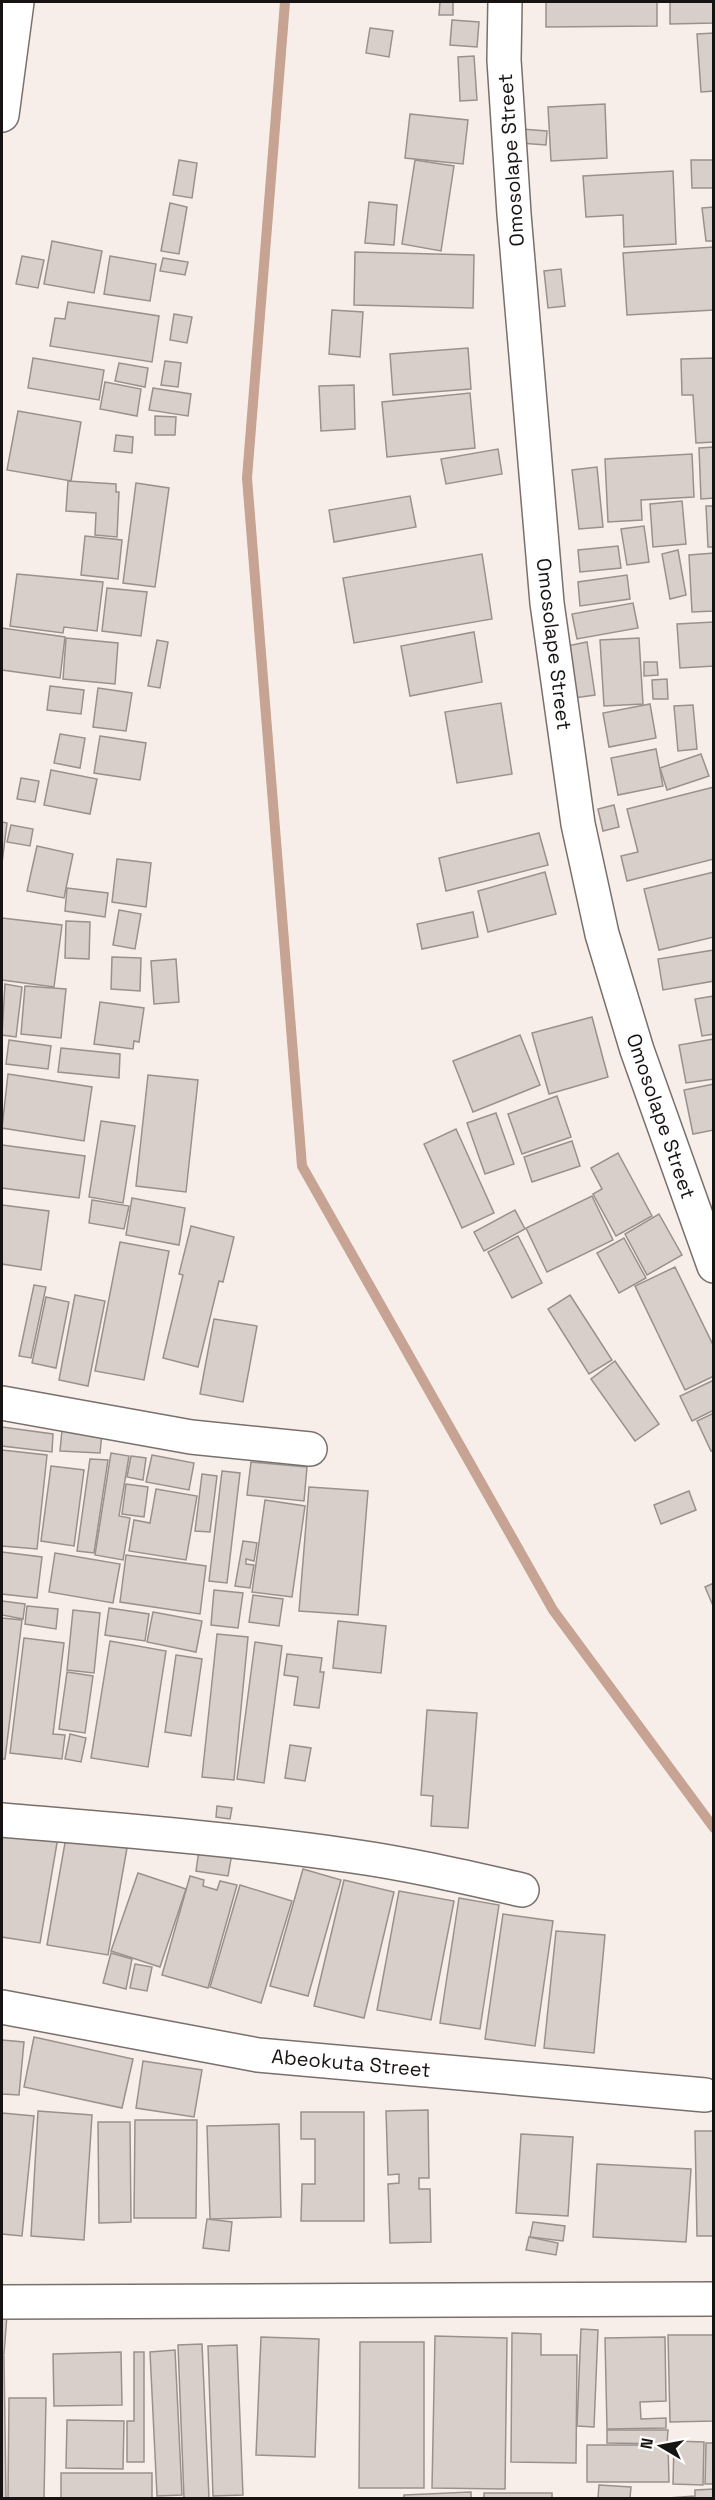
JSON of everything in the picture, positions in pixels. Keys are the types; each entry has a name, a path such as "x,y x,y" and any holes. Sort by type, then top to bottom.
{"street":[{"path":"2,115 17,2"},
{"name":"Omosolape Street","path":"506,2 504,60 532,441 548,603 578,824 602,934 637,1050 714,1266"},
{"path":"2,1403 191,1437 310,1449"},
{"path":"2,1820 243,1842 342,1855 434,1870 522,1890"},
{"name":"Abeokuta Street","path":"2,2007 258,2055 705,2095"},
{"path":"2,2302 714,2299"}],"building":[{"path":"440,2 453,2 453,15 439,15"},
{"path":"546,2 657,2 657,26 546,27"},
{"path":"670,2 714,2 714,23 670,24"},
{"path":"452,20 479,22 477,47 450,45"},
{"path":"370,28 393,31 389,57 366,53"},
{"path":"714,33 714,91 701,92 697,34"},
{"path":"474,56 477,100 460,101 458,57"},
{"path":"605,104 607,158 551,161 548,107"},
{"path":"410,114 468,120 463,164 405,158"},
{"path":"521,129 547,131 546,145 520,143"},
{"path":"179,160 197,163 192,198 173,195"},
{"path":"415,160 454,166 441,251 402,244"},
{"path":"691,160 714,160 714,188 692,188"},
{"path":"673,171 676,244 624,247 623,215 586,217 583,176"},
{"path":"369,202 397,205 394,245 365,243"},
{"path":"170,203 187,207 179,254 161,251"},
{"path":"714,207 714,241 706,241 702,208"},
{"path":"52,241 102,251 94,293 44,284"},
{"path":"714,247 714,310 627,315 623,253"},
{"path":"355,252 474,255 473,308 354,305"},
{"path":"22,256 44,260 38,288 16,284"},
{"path":"110,256 156,264 150,301 104,294"},
{"path":"163,258 188,262 185,275 160,271"},
{"path":"561,269 565,306 548,308 544,271"},
{"path":"68,302 159,316 152,362 50,346 55,318 65,319"},
{"path":"332,310 363,312 360,357 329,354"},
{"path":"174,314 192,317 187,343 170,340"},
{"path":"468,348 471,389 393,395 390,354"},
{"path":"33,358 104,370 99,400 28,388"},
{"path":"714,358 714,442 696,443 693,395 682,395 681,359"},
{"path":"165,361 181,363 178,387 161,385"},
{"path":"119,363 148,368 145,387 115,381"},
{"path":"105,382 141,389 137,416 100,409"},
{"path":"354,385 355,429 321,431 319,386"},
{"path":"153,388 191,394 188,416 149,410"},
{"path":"470,393 475,448 387,457 382,402"},
{"path":"18,411 81,422 71,481 7,470"},
{"path":"155,416 176,417 175,435 155,435"},
{"path":"116,435 133,437 132,453 114,451"},
{"path":"714,447 714,498 701,499 699,448"},
{"path":"498,449 502,474 446,484 441,459"},
{"path":"692,454 694,497 641,500 642,520 608,522 605,459"},
{"path":"597,467 603,527 579,529 572,470"},
{"path":"68,481 116,484 116,492 119,492 117,537 95,535 96,513 66,511"},
{"path":"136,483 169,488 155,587 123,583"},
{"path":"410,496 416,527 334,542 329,510"},
{"path":"682,501 686,544 653,547 650,504"},
{"path":"706,506 714,506 714,547 708,547"},
{"path":"644,526 649,562 627,565 621,529"},
{"path":"85,536 122,540 118,579 81,575"},
{"path":"618,546 621,568 580,572 578,550"},
{"path":"678,550 686,595 670,599 662,554"},
{"path":"714,553 714,611 692,612 689,555"},
{"path":"482,554 492,619 354,643 343,578"},
{"path":"17,574 103,582 97,631 64,627 63,633 10,626"},
{"path":"627,575 630,599 580,606 578,582"},
{"path":"107,588 147,592 141,636 102,631"},
{"path":"633,603 638,628 577,639 572,614"},
{"path":"714,622 714,666 680,668 677,624"},
{"path":"2,628 65,637 60,678 2,670"},
{"path":"474,632 482,682 410,696 401,646"},
{"path":"66,638 118,643 115,684 63,679"},
{"path":"639,638 643,704 604,706 600,640"},
{"path":"157,640 168,642 160,688 148,686"},
{"path":"587,642 595,695 574,698 567,646"},
{"path":"644,662 657,662 658,675 644,676"},
{"path":"667,679 668,699 653,699 652,680"},
{"path":"50,686 84,690 81,714 47,710"},
{"path":"98,688 132,693 126,731 93,727"},
{"path":"501,703 512,774 457,783 445,712"},
{"path":"650,704 656,738 609,747 603,713"},
{"path":"693,705 697,749 678,751 674,706"},
{"path":"60,734 85,738 80,768 54,763"},
{"path":"100,736 146,743 140,780 94,773"},
{"path":"656,749 663,786 618,795 611,758"},
{"path":"701,754 709,776 667,790 660,768"},
{"path":"51,770 97,779 90,814 44,805"},
{"path":"21,778 39,781 35,802 17,799"},
{"path":"714,787 714,859 627,881 621,856 638,852 627,809"},
{"path":"614,805 619,827 603,831 598,809"},
{"path":"2,822 7,823 2,863"},
{"path":"11,825 33,829 30,846 7,842"},
{"path":"539,833 548,865 446,891 439,858"},
{"path":"37,846 73,854 64,898 27,891"},
{"path":"117,859 151,863 146,907 112,902"},
{"path":"545,872 556,914 488,932 478,891"},
{"path":"714,872 714,937 659,950 644,889"},
{"path":"67,888 108,893 105,917 65,911"},
{"path":"119,910 141,914 135,949 113,945"},
{"path":"473,912 478,937 422,949 417,924"},
{"path":"2,918 62,925 54,987 2,980"},
{"path":"66,921 90,922 89,959 65,958"},
{"path":"714,950 714,981 663,990 658,959"},
{"path":"112,957 141,958 140,991 111,989"},
{"path":"176,959 179,1002 154,1004 151,961"},
{"path":"5,984 22,987 16,1037 2,1035"},
{"path":"25,986 66,989 61,1038 21,1034"},
{"path":"714,996 714,1034 702,1036 695,999"},
{"path":"100,1002 144,1008 139,1042 134,1041 133,1049 94,1044"},
{"path":"592,1017 608,1077 549,1094 532,1033"},
{"path":"520,1035 540,1085 473,1112 453,1061"},
{"path":"714,1039 714,1079 686,1083 679,1045"},
{"path":"9,1040 51,1046 48,1069 6,1064"},
{"path":"61,1048 120,1054 119,1078 58,1072"},
{"path":"8,1074 92,1087 84,1141 2,1128"},
{"path":"148,1075 198,1080 186,1192 136,1186"},
{"path":"714,1084 714,1130 693,1134 684,1090"},
{"path":"557,1096 571,1137 522,1154 508,1114"},
{"path":"496,1113 514,1164 485,1174 467,1123"},
{"path":"101,1121 135,1126 123,1203 89,1197"},
{"path":"456,1129 494,1213 462,1228 424,1144"},
{"path":"572,1141 580,1166 532,1182 524,1157"},
{"path":"2,1145 85,1156 79,1198 2,1188"},
{"path":"618,1153 652,1216 616,1236 593,1194 602,1189 591,1168"},
{"path":"592,1196 613,1240 547,1272 526,1228"},
{"path":"132,1198 185,1208 179,1245 126,1235"},
{"path":"92,1200 129,1206 124,1229 89,1223"},
{"path":"2,1205 49,1211 41,1270 2,1264"},
{"path":"515,1210 525,1229 484,1251 474,1232"},
{"path":"659,1214 682,1255 647,1275 625,1234"},
{"path":"191,1226 234,1237 223,1282 219,1281 198,1367 163,1358 183,1275 179,1274"},
{"path":"518,1236 542,1283 512,1298 488,1252"},
{"path":"624,1238 646,1278 619,1293 597,1253"},
{"path":"120,1242 169,1251 144,1380 95,1371"},
{"path":"675,1267 714,1347 714,1376 685,1390 635,1286"},
{"path":"34,1285 46,1287 31,1358 19,1356"},
{"path":"75,1295 105,1301 88,1386 59,1380"},
{"path":"570,1295 612,1360 589,1374 548,1309"},
{"path":"46,1297 69,1302 56,1368 32,1363"},
{"path":"214,1319 257,1326 243,1402 200,1394"},
{"path":"615,1361 659,1424 635,1441 591,1379"},
{"path":"714,1380 714,1410 692,1421 680,1396"},
{"path":"714,1413 714,1450 711,1451 697,1421"},
{"path":"2,1427 53,1434 52,1452 2,1446"},
{"path":"62,1430 102,1433 100,1453 60,1451"},
{"path":"2,1450 47,1455 37,1549 2,1546"},
{"path":"111,1453 129,1456 119,1516 130,1518 123,1560 95,1555"},
{"path":"152,1455 194,1463 189,1490 146,1482"},
{"path":"131,1456 146,1458 143,1480 127,1477"},
{"path":"90,1459 108,1460 94,1553 77,1551"},
{"path":"251,1462 307,1467 304,1501 247,1495"},
{"path":"51,1466 84,1470 74,1546 41,1541"},
{"path":"222,1471 240,1473 227,1583 209,1581"},
{"path":"202,1474 217,1476 210,1532 195,1531"},
{"path":"126,1484 148,1487 144,1517 122,1514"},
{"path":"309,1487 368,1491 358,1615 299,1611"},
{"path":"156,1489 197,1496 186,1560 129,1551 134,1520 150,1523"},
{"path":"689,1491 696,1510 661,1524 654,1505"},
{"path":"265,1500 305,1506 292,1597 252,1592"},
{"path":"243,1541 257,1543 254,1561 246,1559 246,1564 254,1565 250,1588 235,1586"},
{"path":"2,1552 42,1557 37,1598 2,1594"},
{"path":"55,1553 120,1564 113,1603 49,1592"},
{"path":"126,1555 206,1566 200,1614 120,1602"},
{"path":"714,1583 714,1608 705,1587"},
{"path":"214,1590 243,1593 238,1628 211,1625"},
{"path":"253,1595 283,1599 279,1626 249,1622"},
{"path":"2,1601 25,1604 23,1619 2,1615"},
{"path":"27,1606 58,1609 56,1629 25,1624"},
{"path":"109,1608 149,1614 145,1641 105,1635"},
{"path":"73,1610 100,1613 94,1673 67,1670"},
{"path":"153,1612 202,1621 196,1652 147,1642"},
{"path":"2,1618 22,1620 5,1759 2,1759"},
{"path":"338,1621 386,1626 381,1673 333,1668"},
{"path":"217,1634 248,1637 234,1780 202,1777"},
{"path":"24,1638 64,1643 53,1734 65,1735 62,1759 10,1753"},
{"path":"110,1641 166,1651 148,1767 91,1758"},
{"path":"255,1642 282,1646 264,1783 237,1779"},
{"path":"287,1654 322,1658 320,1672 324,1672 319,1708 294,1705 298,1677 284,1675"},
{"path":"176,1655 202,1659 191,1736 165,1732"},
{"path":"67,1672 93,1676 85,1733 59,1729"},
{"path":"427,1710 477,1713 468,1828 431,1826 433,1796 421,1795"},
{"path":"70,1734 86,1738 81,1762 65,1759"},
{"path":"290,1745 311,1748 305,1781 285,1778"},
{"path":"217,1806 232,1808 230,1819 216,1817"},
{"path":"2,1827 58,1837 40,1943 2,1937"},
{"path":"66,1837 127,1848 108,1955 47,1945"},
{"path":"200,1843 233,1848 228,1876 196,1871"},
{"path":"303,1869 341,1880 308,1996 270,1986"},
{"path":"138,1873 186,1889 160,1967 111,1951"},
{"path":"190,1876 204,1880 203,1886 217,1890 220,1881 237,1885 208,1988 162,1975"},
{"path":"344,1880 394,1892 364,2018 314,2006"},
{"path":"240,1885 292,1901 261,2003 210,1987"},
{"path":"399,1891 454,1901 431,2020 377,2010"},
{"path":"459,1898 499,1905 480,2029 440,2023"},
{"path":"503,1914 553,1921 535,2046 485,2039"},
{"path":"556,1931 605,1935 594,2053 544,2048"},
{"path":"111,1953 132,1959 126,1989 103,1983"},
{"path":"135,1964 152,1967 147,1991 130,1988"},
{"path":"34,2037 133,2059 122,2108 24,2087"},
{"path":"2,2040 24,2042 19,2095 2,2094"},
{"path":"143,2061 202,2070 194,2117 136,2108"},
{"path":"428,2110 429,2178 419,2178 419,2189 430,2189 431,2242 390,2243 388,2184 399,2183 399,2174 388,2175 386,2111"},
{"path":"38,2111 92,2115 84,2240 31,2236"},
{"path":"301,2112 364,2112 364,2221 301,2221 302,2184 315,2184 315,2139 301,2139"},
{"path":"2,2113 34,2116 22,2236 2,2234"},
{"path":"135,2120 197,2120 196,2218 134,2218"},
{"path":"98,2122 130,2122 131,2222 99,2223"},
{"path":"279,2124 281,2217 210,2219 207,2126"},
{"path":"695,2131 714,2131 714,2236 697,2236"},
{"path":"521,2134 573,2137 568,2216 516,2213"},
{"path":"597,2164 691,2169 686,2242 593,2237"},
{"path":"207,2219 232,2222 229,2251 203,2248"},
{"path":"533,2222 565,2226 563,2241 530,2237"},
{"path":"529,2237 558,2243 556,2255 526,2250"},
{"path":"2,2315 7,2315 4,2354 2,2354"},
{"path":"581,2329 598,2330 594,2427 577,2426"},
{"path":"512,2333 541,2334 541,2355 577,2355 576,2463 511,2462"},
{"path":"668,2335 714,2335 714,2421 670,2422"},
{"path":"435,2336 507,2338 505,2489 432,2488"},
{"path":"261,2337 319,2339 315,2457 256,2455"},
{"path":"665,2337 666,2401 640,2402 641,2419 666,2418 666,2428 607,2429 605,2338"},
{"path":"360,2342 424,2342 424,2488 359,2488"},
{"path":"202,2344 209,2498 184,2498 178,2345"},
{"path":"237,2345 243,2495 213,2496 208,2346"},
{"path":"175,2350 182,2495 157,2496 150,2352"},
{"path":"121,2352 122,2405 54,2406 53,2354"},
{"path":"134,2352 144,2352 144,2462 127,2462 127,2421 134,2421"},
{"path":"2,2356 4,2356 6,2498 2,2498"},
{"path":"9,2398 46,2398 44,2498 8,2498"},
{"path":"67,2420 124,2421 123,2469 66,2468"},
{"path":"607,2430 668,2430 667,2444 607,2443"},
{"path":"674,2441 704,2442 703,2485 673,2484"},
{"path":"706,2443 714,2443 714,2484 705,2484"},
{"path":"587,2445 668,2445 669,2482 587,2482"},
{"path":"61,2473 152,2473 152,2498 61,2498"},
{"path":"599,2485 631,2487 630,2498 598,2498"},
{"path":"714,2489 714,2498 668,2498 695,2496 695,2490"},
{"path":"471,2492 471,2498 404,2498 404,2495"},
{"path":"484,2493 552,2493 552,2498 484,2498"}],"waterway":[{"path":"285,2 247,478 302,1166 553,1610 714,1828"}]}
